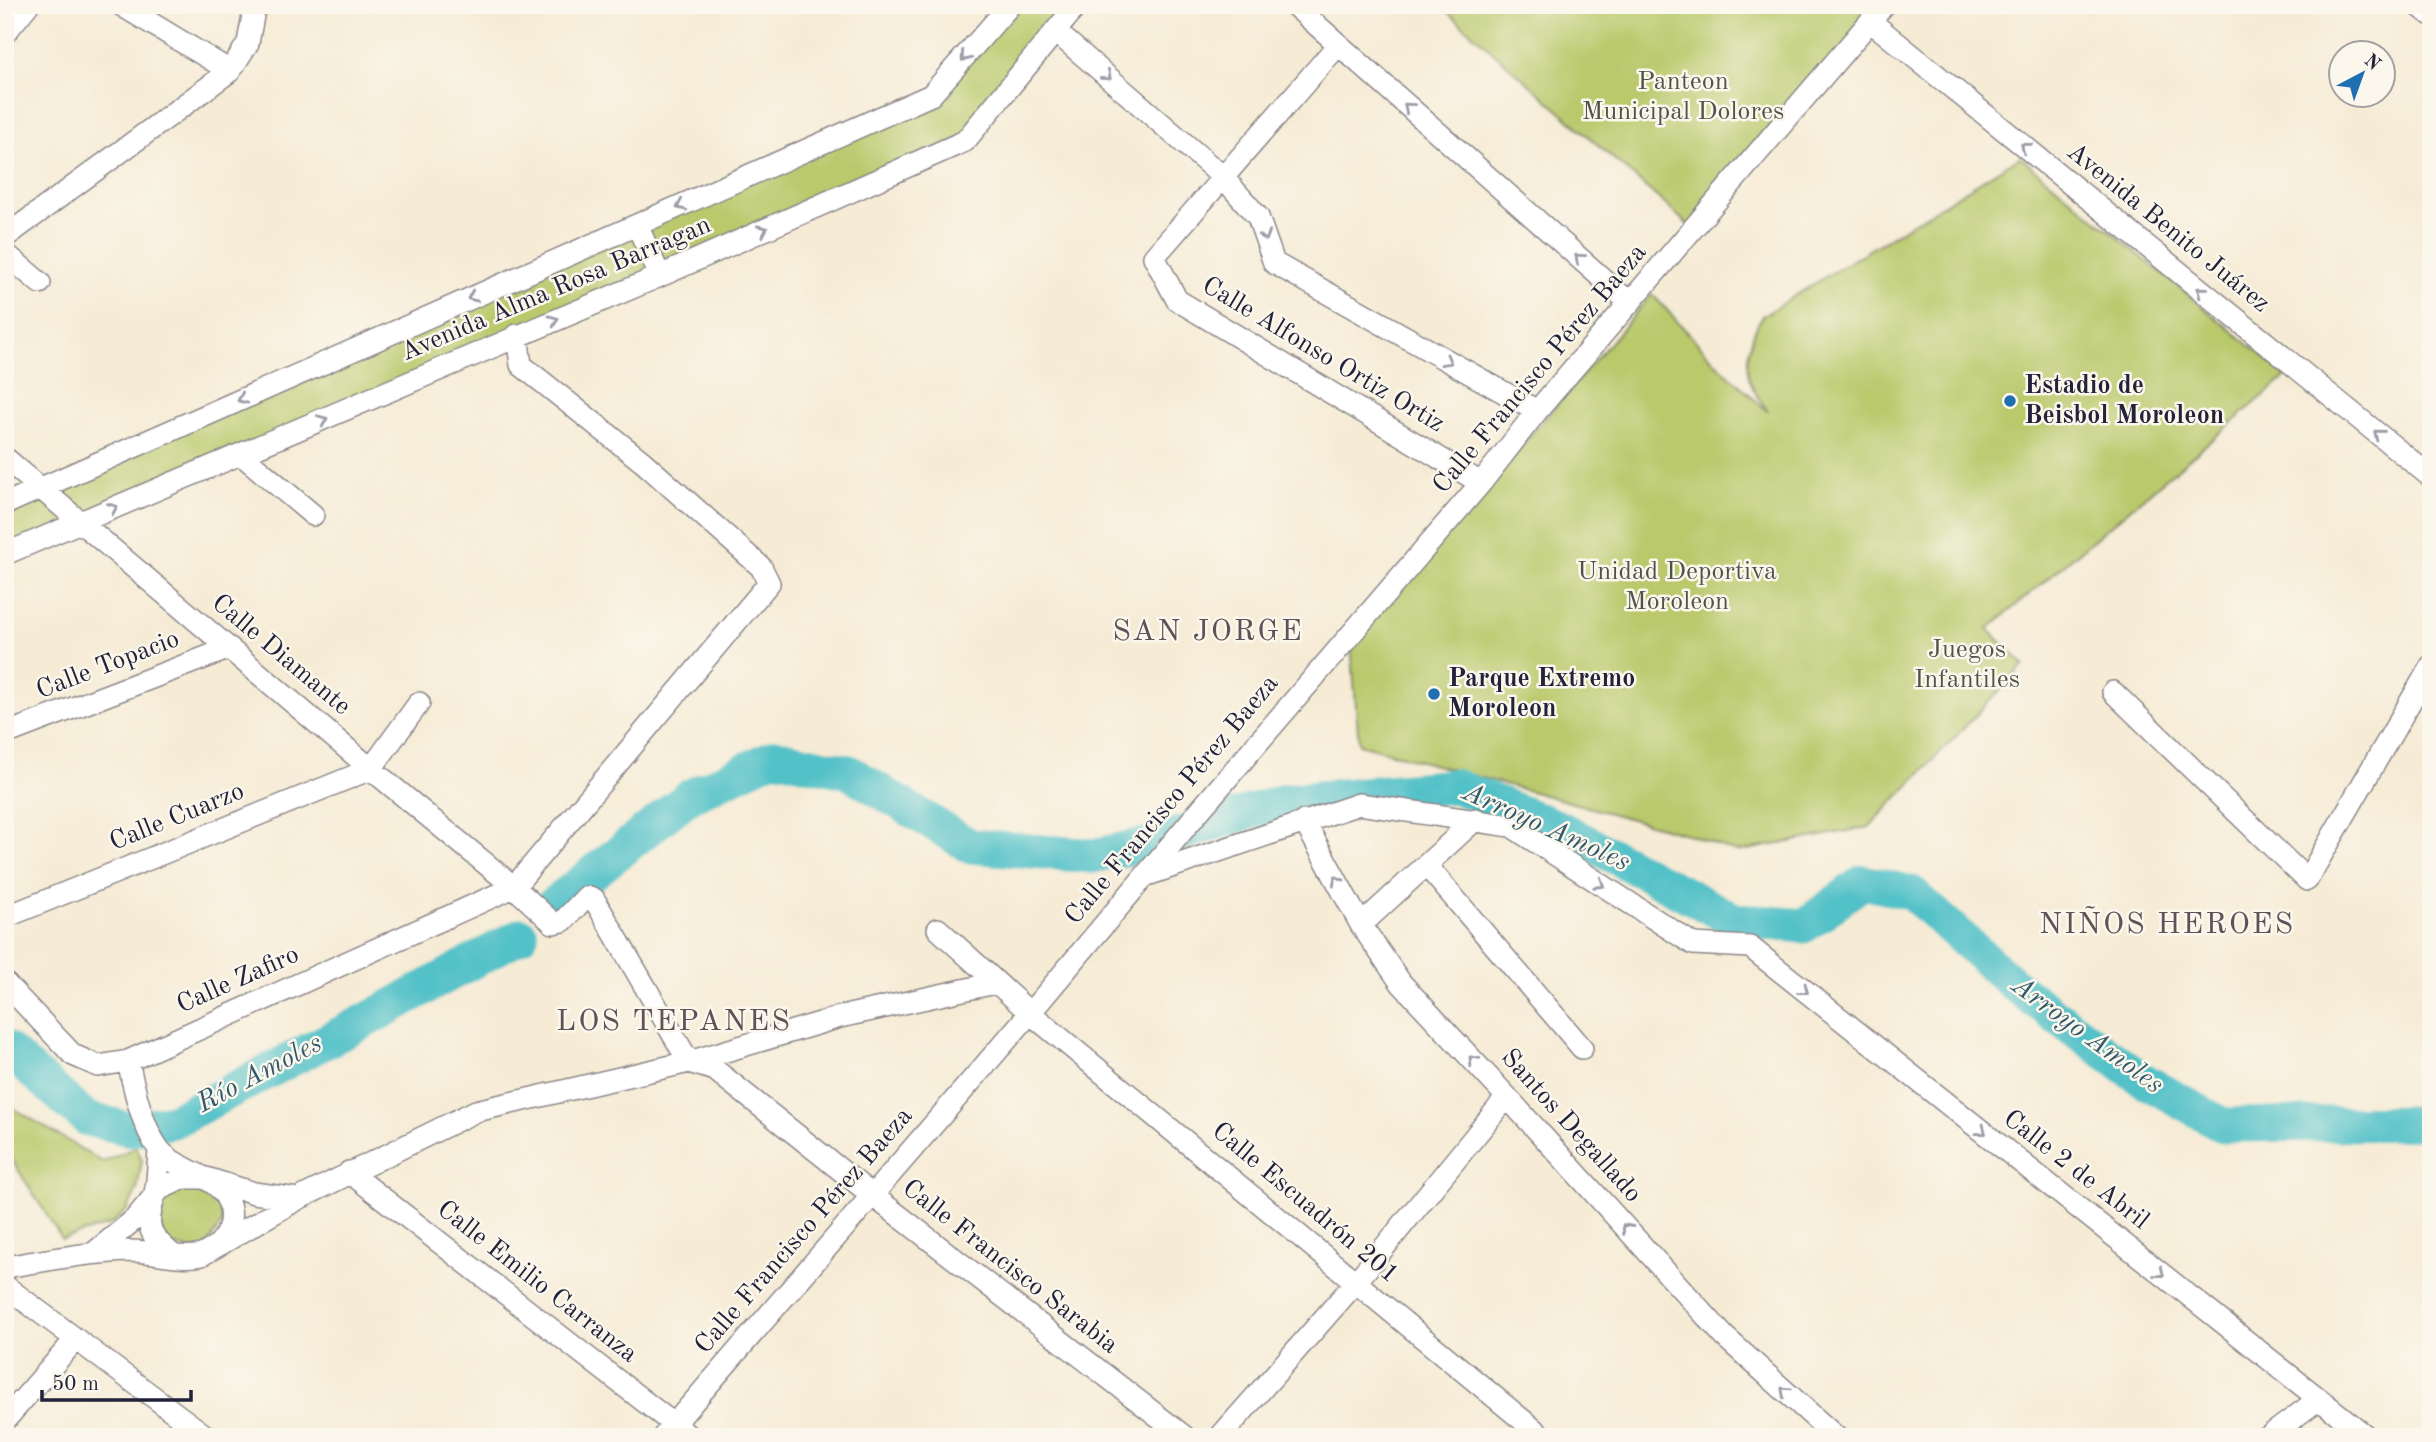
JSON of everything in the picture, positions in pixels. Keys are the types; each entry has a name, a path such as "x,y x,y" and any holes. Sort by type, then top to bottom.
{"street":[{"path":"5,33 28,5"},
{"path":"121,5 230,71"},
{"path":"5,237 230,71 248,43 255,5"},
{"name":"Avenida Alma Rosa Barragan","path":"5,504 931,95 1010,5"},
{"name":"Avenida Alma Rosa Barragan","path":"5,554 660,276 965,141 1077,5"},
{"path":"1294,5 1630,303"},
{"path":"2418,5 2431,15"},
{"name":"Calle Francisco Pérez Baeza","path":"676,1432 872,1195 1481,483 1537,411 1877,13"},
{"name":"Avenida Benito Juárez","path":"1877,13 2431,477"},
{"path":"1055,31 1223,177 1258,217 1274,263 1537,411"},
{"path":"1223,177 1338,45"},
{"name":"Calle Alfonso Ortiz Ortiz","path":"1223,177 1154,257 1177,300 1481,483"},
{"path":"637,225 660,276"},
{"path":"5,253 40,283"},
{"path":"517,335 521,366 643,462 761,567 769,583 518,890"},
{"path":"242,455 313,515"},
{"name":"Calle Diamante","path":"5,458 371,769 518,890 553,923 564,920 586,897 594,899 689,1062"},
{"name":"Calle Topacio","path":"5,734 230,648"},
{"path":"2113,692 2307,880 2431,666"},
{"path":"371,769 419,703"},
{"name":"Calle Cuarzo","path":"5,919 371,769"},
{"path":"1147,874 1359,804 1476,819"},
{"path":"1362,925 1476,819"},
{"name":"Calle 2 de Abril","path":"1476,819 1511,826 1692,944 1750,947 2367,1437"},
{"name":"Santos Degallado","path":"1304,821 1362,925 1401,984 1725,1337 1836,1437"},
{"path":"1427,866 1582,1048"},
{"name":"Calle Zafiro","path":"5,983 73,1055 98,1066 128,1061 518,890"},
{"name":"Calle Escuadrón 201","path":"938,929 1030,1013 1543,1437"},
{"path":"5,1267 95,1252 151,1251 191,1257 202,1255 349,1172 476,1111 689,1062 840,1017 995,983"},
{"path":"128,1061 136,1098 157,1144 178,1164 206,1178 254,1193 298,1199"},
{"name":"Calle Francisco Sarabia","path":"689,1062 715,1070 1185,1437"},
{"path":"1220,1437 1356,1282 1507,1097"},
{"path":"157,1144 155,1193 148,1216 150,1230 157,1242 173,1255"},
{"name":"Calle Emilio Carranza","path":"349,1172 676,1432"},
{"path":"95,1252 135,1219 164,1185 184,1178 206,1178 226,1194 230,1228 216,1247"},
{"path":"5,1286 207,1437"},
{"path":"5,1420 76,1339"},
{"path":"2268,1437 2319,1399"}],"green space":[{"path":"1010,5 1077,5 964,138 5,562 5,504 931,95"},
{"name":"Panteon Municipal Dolores","path":"1440,5 1884,5 1693,229"},
{"path":"2020,157 2287,376 1988,629 2024,665 1869,827 1736,852 1693,836 1359,744 1351,644 1652,294 1716,363 1768,412 1753,388 1748,370 1751,342 1762,316"},
{"path":"5,1103 103,1162 136,1147 142,1160 137,1189 127,1210 112,1224 62,1239 5,1149"},
{"path":"189,1183 213,1192 225,1218 203,1252 165,1244 156,1207 160,1198"}],"waterway":[{"name":"Arroyo Amoles","path":"550,907 690,796 775,756 849,772 970,846 1093,856 1148,844 1285,801 1455,786 1560,828 1734,920 1804,926 1863,882 1912,893 2015,986 2143,1080 2223,1125 2431,1123"},
{"name":"Río Amoles","path":"5,1048 87,1119 130,1129 173,1121 363,1022 521,935"}],"place":[{"name":"Estadio de Beisbol Moroleon","path":"2010,401"},
{"name":"Parque Extremo Moroleon","path":"1434,694"}],"district":[{"name":"SAN JORGE","path":"1208,632"},
{"name":"NIÑOS HEROES","path":"2167,925"},
{"name":"LOS TEPANES","path":"674,1022"}],"park label":[{"name":"Unidad Deportiva Moroleon","path":"1677,587"},
{"name":"Juegos Infantiles","path":"1967,665"}]}
